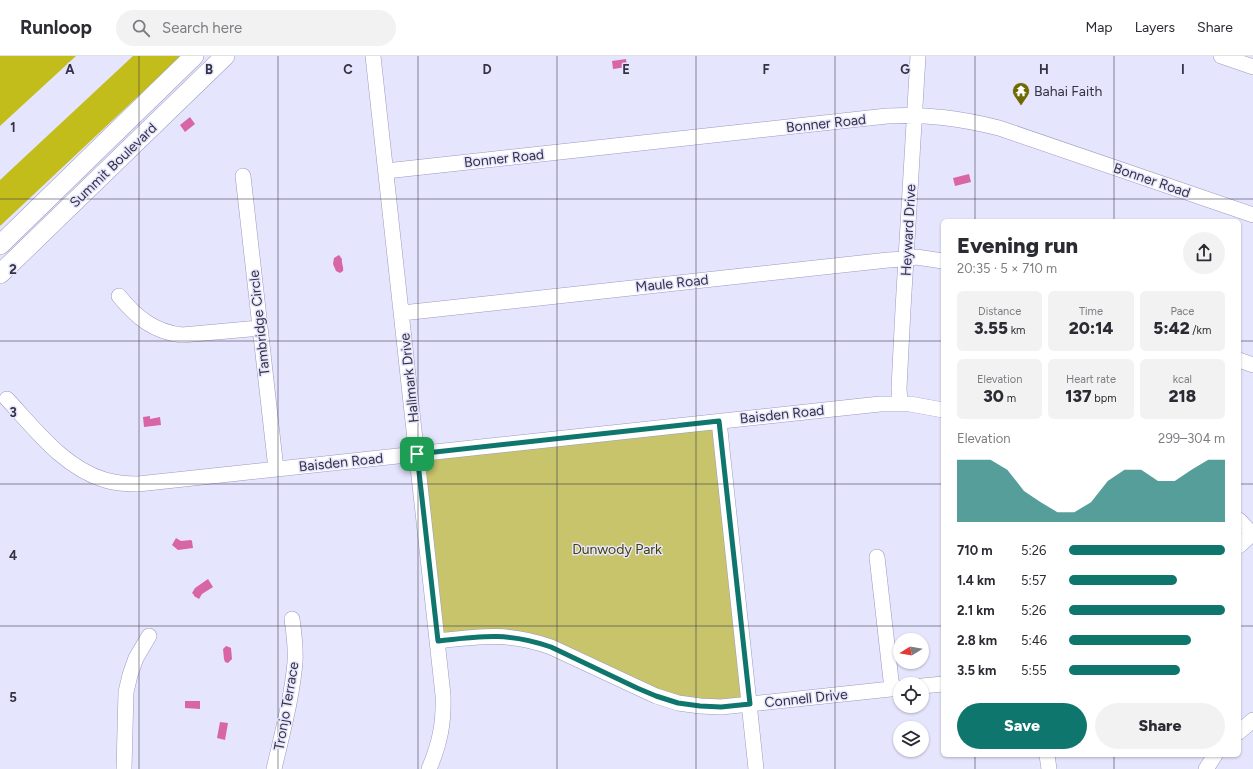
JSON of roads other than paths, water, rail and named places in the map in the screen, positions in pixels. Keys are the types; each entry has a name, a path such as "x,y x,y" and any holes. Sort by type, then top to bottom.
{"main road":[{"name":"Summit Boulevard","path":"0,245 194,56"},
{"name":"Summit Boulevard","path":"0,274 225,56"}],"street":[{"name":"Hallmark Drive","path":"374,56 443,695 444,714 441,733 436,752 429,769"},
{"name":"Heyward Drive","path":"900,403 899,388 918,56"},
{"path":"1221,56 1253,67"},
{"path":"136,113 151,128"},
{"name":"Bonner Road","path":"386,171 887,116 915,115 946,117 999,128 1253,215"},
{"name":"Tambridge Circle","path":"244,176 276,469"},
{"path":"33,213 48,227"},
{"name":"Maule Road","path":"402,313 916,257 941,261"},
{"path":"119,296 128,308 148,324 169,334 182,335 260,328"},
{"path":"1241,361 1253,365"},
{"name":"Baisden Road","path":"7,399 60,455 73,465 89,474 105,480 138,484 880,404 900,403 941,410"},
{"path":"719,421 756,769"},
{"path":"1241,522 1253,534 1241,544"},
{"path":"877,557 894,677"},
{"name":"Tronjo Terrace","path":"274,769 293,681 295,642 292,619"},
{"path":"124,769 126,692 136,658 149,636"},
{"name":"Connell Drive","path":"438,641 491,636 513,637 534,641 551,647 637,688 678,703 700,706 721,707 893,689"},
{"path":"929,685 941,684"},
{"path":"1241,730 1253,720"},
{"path":"1047,757 1049,769"},
{"path":"1206,769 1214,757"}],"place":[{"name":"Bahai Faith","path":"1021,106"}],"park label":[{"name":"Dunwody Park","path":"617,549"}]}
